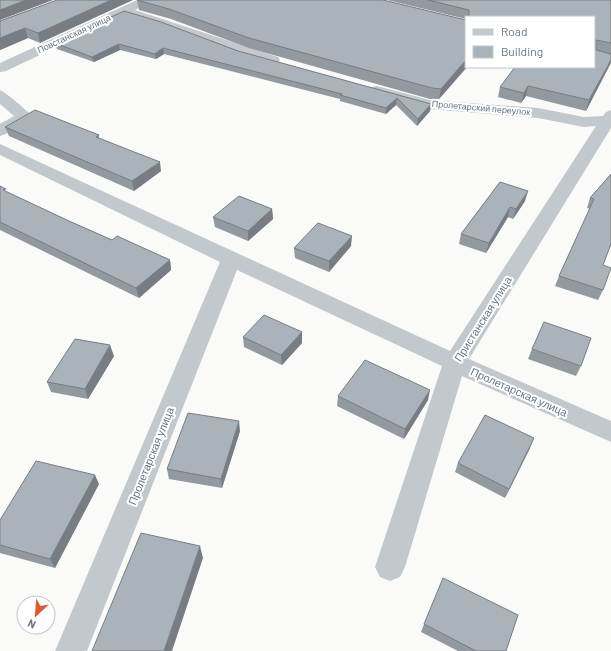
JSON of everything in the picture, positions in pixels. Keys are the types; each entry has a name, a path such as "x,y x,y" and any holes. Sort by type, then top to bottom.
{"street":[{"name":"Повстанская улица","path":"0,69 147,0"},
{"path":"124,11 166,23 244,52 289,65"},
{"name":"Пролетарский переулок","path":"363,85 429,104 538,113 584,122 610,119"},
{"path":"0,94 6,102 24,116 0,131"},
{"name":"Пристанская улица","path":"390,566 454,364 610,119"},
{"name":"Пролетарская улица","path":"0,149 454,364 611,432"},
{"name":"Пролетарская улица","path":"71,651 232,260"}],"building":[{"path":"0,0 26,0 0,10"},
{"path":"57,0 111,0 38,33 25,28 0,38 0,21"},
{"path":"137,0 383,0 465,20 465,61 441,89 432,88 249,38 169,9"},
{"path":"428,0 611,0 611,43 596,40 596,50 611,54 611,60 589,100 528,86 524,93 500,87 514,68 595,68 595,16 469,16 469,10"},
{"path":"124,11 161,22 238,51 431,104 418,119 397,98 386,108 340,95 342,94 163,48 155,54 119,44 92,57 55,43"},
{"path":"35,110 99,135 96,137 160,162 132,181 5,127"},
{"path":"611,174 611,244 603,265 611,268 603,290 559,276 594,199 590,198"},
{"path":"500,182 528,191 516,209 510,207 489,243 461,234"},
{"path":"0,186 6,189 3,190 112,240 117,236 170,260 136,288 0,222"},
{"path":"239,196 272,209 248,231 213,217"},
{"path":"318,223 352,236 329,261 294,248"},
{"path":"264,315 302,332 281,355 243,337"},
{"path":"544,322 591,338 581,366 532,349"},
{"path":"75,339 110,345 85,389 47,382"},
{"path":"365,360 430,390 405,429 338,396"},
{"path":"188,413 239,421 221,479 167,469"},
{"path":"485,415 534,438 509,489 458,463"},
{"path":"36,461 95,475 50,559 0,545 0,520"},
{"path":"141,533 200,546 164,651 92,651"},
{"path":"443,578 518,615 506,651 476,651 424,624"}]}
